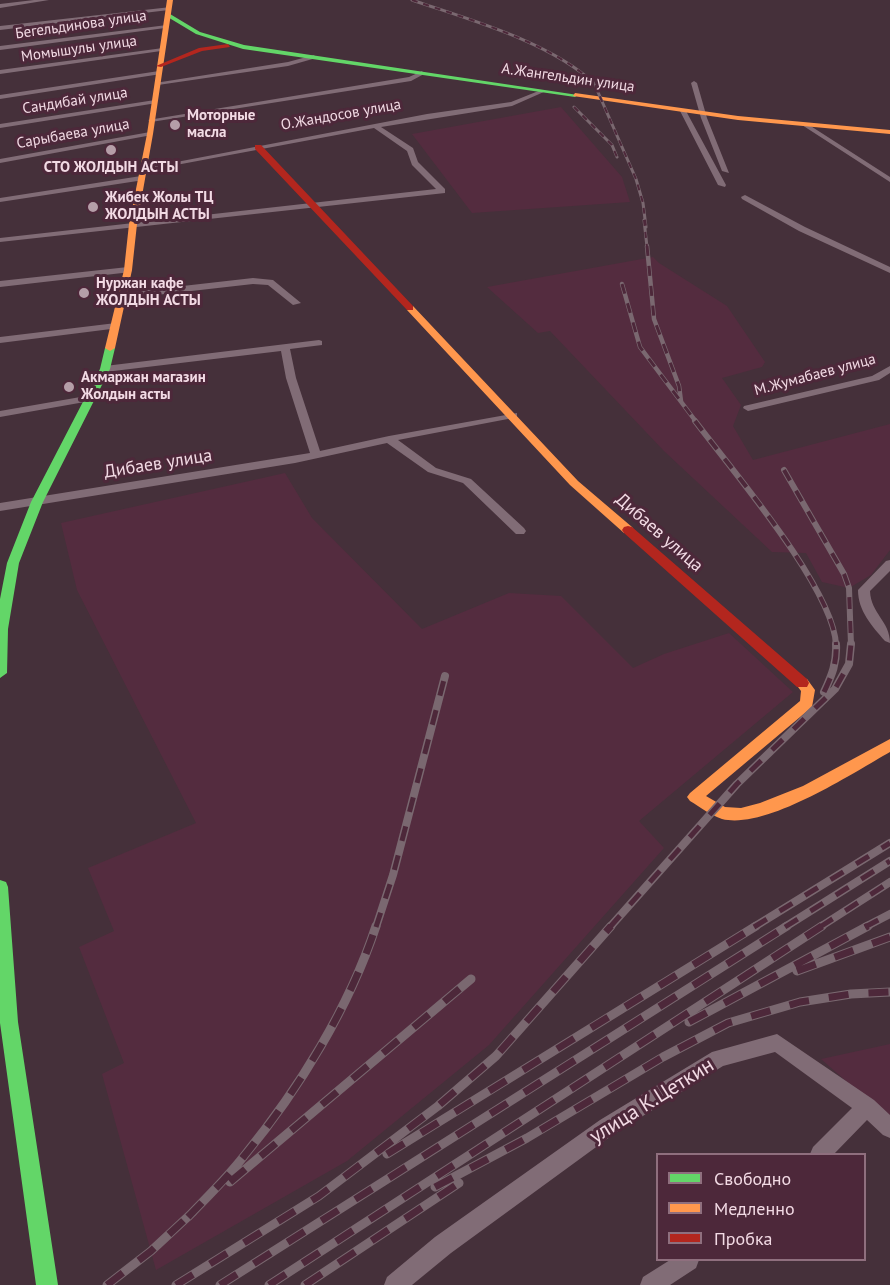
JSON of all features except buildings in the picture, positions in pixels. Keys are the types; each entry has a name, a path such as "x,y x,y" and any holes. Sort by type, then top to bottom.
{"street":[{"path":"0,6 46,0"},
{"path":"0,673 1,629 13,563 37,502 105,369 116,326 128,270 133,224 151,127 168,12"},
{"path":"0,28 168,12 198,33 243,46"},
{"name":"Бегельдинова улица","path":"0,48 168,12"},
{"path":"159,74 201,50 243,46"},
{"name":"А.Жангельдин улица","path":"243,46 683,111 890,132"},
{"name":"Момышулы улица","path":"0,72 161,49"},
{"path":"0,97 159,74 288,64 315,57"},
{"name":"О.Жандосов улица","path":"151,127 411,79 422,73"},
{"path":"694,82 704,118 726,171"},
{"name":"О.Жандосов улица","path":"0,200 142,174 258,147 512,104 543,91"},
{"name":"Сандибай улица","path":"0,126 155,102"},
{"path":"683,111 722,184"},
{"path":"804,124 890,180"},
{"path":"0,240 442,191 415,163 410,150 376,126"},
{"name":"Сарыбаева улица","path":"0,161 151,127"},
{"name":"Дибаев улица","path":"258,147 312,207 513,415 574,483 808,690 807,703 695,797 724,813 739,814 760,808 820,783 890,745"},
{"path":"745,197 802,229 890,270"},
{"path":"0,284 128,270"},
{"path":"121,296 262,281 270,282 296,303"},
{"path":"0,340 116,326"},
{"path":"105,369 319,343"},
{"path":"285,347 291,378 316,456"},
{"name":"М.Жумабаев улица","path":"748,408 875,378 890,369"},
{"path":"0,414 92,398"},
{"name":"Дибаев улица","path":"0,507 316,456 513,415"},
{"path":"389,439 432,470 467,481 520,531"},
{"path":"890,564 864,590 863,600 867,609 890,638"},
{"path":"0,887 9,1022 47,1285"},
{"name":"улица К.Цеткин","path":"396,1285 443,1245 607,1127 719,1058 777,1043 867,1107 890,1128"},
{"path":"822,1153 867,1107"},
{"path":"651,1285 687,1261"}],"shaded area":[{"path":"561,107 622,177 630,202 472,213 412,134"},
{"path":"653,257 727,306 765,362 762,367 722,378 741,405 733,426 753,460 890,424 890,550 871,575 849,588 822,582 806,553 772,552 664,451 550,331 538,333 487,287"},
{"path":"285,473 312,518 422,629 509,593 561,596 633,668 664,654 729,633 793,692 639,821 664,848 489,1045 347,1161 156,1270 102,1074 124,1063 79,947 114,931 88,868 196,823 77,590 61,523"},
{"path":"890,1044 890,1120 821,1059"}],"railway":[{"path":"412,0 508,33 554,55 594,83 636,179 643,203 646,227"},
{"path":"574,107 612,145 617,157"},
{"path":"644,220 647,247"},
{"path":"647,246 654,319 679,386 681,401"},
{"path":"622,284 640,347 697,423"},
{"path":"695,421 779,530 800,562 831,621 836,645"},
{"path":"784,470 844,574 849,588 851,644"},
{"path":"610,927 737,784 835,689 849,664 851,644"},
{"path":"824,692 833,669 836,645"},
{"path":"376,927 393,875 445,676"},
{"path":"754,927 890,843"},
{"path":"785,927 890,861"},
{"path":"820,927 890,882"},
{"path":"865,927 890,914"},
{"path":"191,1214 237,1164 303,1075 352,987 376,926"},
{"path":"176,1285 319,1196 438,1106 496,1056 611,926"},
{"path":"387,1154 756,926"},
{"path":"220,1285 787,926"},
{"path":"269,1285 822,926"},
{"path":"689,1022 868,926"},
{"path":"797,971 890,937"},
{"path":"230,1182 471,979"},
{"path":"435,1187 527,1138 663,1057 728,1023 800,1002 851,994 890,992"},
{"path":"305,1285 459,1183"},
{"path":"107,1285 151,1251 191,1214"},
{"path":"188,1217 191,1214"}],"traffic: fast":[{"path":"168,15 198,33 243,47 575,95"},
{"path":"0,673 1,629 13,563 37,502 105,369 110,348"},
{"path":"0,887 9,1022 47,1285"}],"traffic: slow":[{"path":"110,348 128,270 133,224 150,134 170,0"},
{"path":"575,95 738,118 890,132"},
{"path":"410,308 574,483 628,530"},
{"path":"802,683 808,690 807,703 695,797 724,813 741,814 762,809 808,790 890,745"}],"traffic: jam":[{"path":"159,66 201,49 228,46"},
{"path":"258,147 410,308"},
{"path":"628,530 802,683"}],"place":[{"name":"Моторные масла","path":"175,125"},
{"name":"СТО ЖОЛДЫН АСТЫ","path":"111,150"},
{"name":"Жибек Жолы ТЦ ЖОЛДЫН АСТЫ","path":"93,207"},
{"name":"Нуржан кафе ЖОЛДЫН АСТЫ","path":"84,293"},
{"name":"Акмаржан магазин Жолдын асты","path":"69,387"}]}
